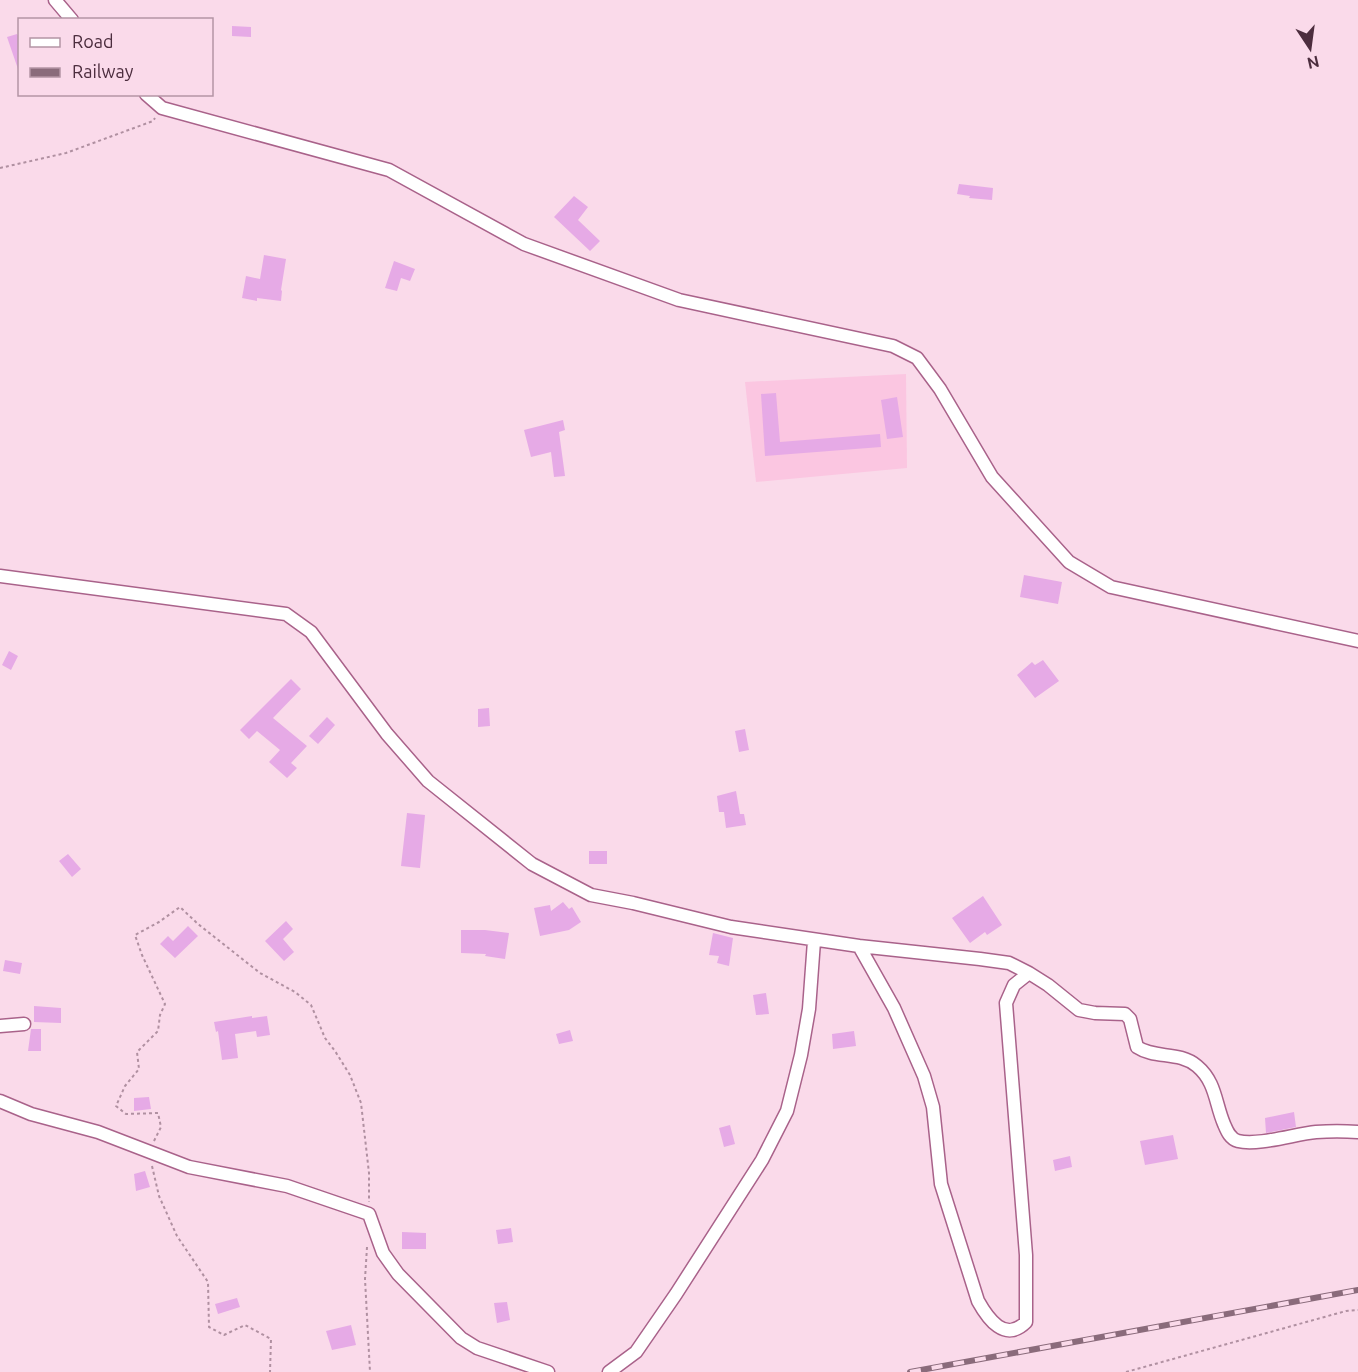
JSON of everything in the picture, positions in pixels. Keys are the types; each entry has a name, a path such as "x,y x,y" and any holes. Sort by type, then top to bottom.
{"street":[{"path":"55,0 70,18"},
{"path":"148,96 162,108 389,170 524,244 679,300 893,346 917,358 940,389 992,477 1069,562 1111,587 1358,641"},
{"path":"0,576 286,614 311,632 387,734 428,781 532,864 591,895 731,927 859,946 1009,963 1048,985 1079,1010 1125,1014 1130,1019 1137,1047 1143,1051 1179,1056 1197,1066 1213,1085 1230,1137 1238,1141 1259,1141 1316,1132 1358,1132"},
{"path":"609,1372 636,1352 676,1294 762,1160 788,1111 809,1009 814,940"},
{"path":"859,946 894,1008 924,1076 933,1107 941,1184 978,1301 997,1326 1008,1330 1020,1328 1026,1322 1027,1283 1006,1003 1014,986 1029,973"},
{"path":"0,1026 24,1024"},
{"path":"0,1101 31,1114 98,1132 189,1167 287,1186 369,1214 383,1253 398,1274 461,1338 477,1348 548,1372"}],"path":[{"path":"0,168 66,153 153,121 162,108"},
{"path":"270,1372 272,1339 245,1325 224,1335 209,1327 208,1282 173,1226 159,1196 148,1152 161,1127 158,1113 126,1114 116,1106 125,1086 139,1069 137,1052 158,1031 160,1015 165,1004 135,935 180,907 260,973 295,992 311,1005 325,1038 336,1051 350,1075 361,1103 369,1173 369,1214"},
{"path":"367,1247 365,1280 370,1372"},
{"path":"1125,1372 1346,1311 1358,1310"}],"shaded area":[{"path":"906,374 907,468 756,482 745,382"}],"building":[{"path":"232,26 251,27 251,37 232,36"},
{"path":"18,36 18,69 7,37"},
{"path":"959,184 993,188 992,200 969,198 970,196 957,194"},
{"path":"574,196 588,207 578,220 600,241 590,251 554,217"},
{"path":"264,255 286,259 281,301 257,298 257,301 242,298 246,276 260,279"},
{"path":"394,261 415,269 410,281 401,278 397,291 385,288"},
{"path":"776,393 780,442 880,434 881,447 765,456 761,394"},
{"path":"897,397 903,437 887,439 881,400"},
{"path":"563,420 565,430 559,432 565,476 554,477 551,452 531,457 524,430"},
{"path":"1024,575 1062,582 1058,604 1020,597"},
{"path":"9,651 18,656 11,670 2,665"},
{"path":"1043,660 1059,681 1035,698 1017,675 1032,662 1035,665"},
{"path":"291,679 301,689 273,718 307,746 291,763 297,768 287,778 269,762 280,750 257,731 249,739 240,730"},
{"path":"489,708 490,726 478,727 478,709"},
{"path":"327,717 335,725 318,744 309,736"},
{"path":"745,729 749,750 739,752 735,731"},
{"path":"736,791 740,814 744,814 746,825 726,828 724,812 719,812 717,796"},
{"path":"407,813 425,815 420,868 401,866"},
{"path":"589,851 607,851 607,864 589,864"},
{"path":"68,854 81,869 72,877 59,861"},
{"path":"983,896 1002,925 987,935 985,932 970,943 952,918"},
{"path":"563,902 569,909 572,907 581,922 569,930 540,936 534,908 550,905 551,911"},
{"path":"286,921 293,929 283,939 294,952 284,961 265,941"},
{"path":"188,926 198,936 175,958 160,944 168,936 173,941"},
{"path":"461,930 509,933 505,959 485,956 486,954 461,953"},
{"path":"713,933 733,938 729,966 717,963 719,956 709,955"},
{"path":"5,960 22,963 20,974 3,971"},
{"path":"766,993 769,1014 756,1015 753,995"},
{"path":"34,1006 61,1008 61,1023 34,1022"},
{"path":"252,1016 252,1018 267,1016 270,1035 257,1037 256,1031 235,1034 238,1058 222,1060 218,1031 216,1032 214,1022"},
{"path":"31,1029 41,1029 41,1051 28,1051"},
{"path":"570,1030 573,1041 559,1044 556,1034"},
{"path":"854,1031 856,1046 833,1049 832,1034"},
{"path":"149,1097 151,1109 134,1111 134,1098"},
{"path":"1294,1112 1296,1127 1266,1133 1265,1118"},
{"path":"730,1125 735,1144 724,1147 719,1128"},
{"path":"1173,1135 1178,1159 1145,1165 1140,1141"},
{"path":"1070,1156 1072,1167 1055,1171 1053,1160"},
{"path":"145,1171 150,1187 136,1191 134,1174"},
{"path":"511,1228 513,1242 498,1244 496,1230"},
{"path":"402,1232 426,1233 426,1249 402,1249"},
{"path":"237,1298 240,1307 218,1314 215,1304"},
{"path":"507,1302 510,1320 497,1323 494,1303"},
{"path":"351,1325 356,1345 332,1350 326,1331"}],"railway":[{"path":"910,1372 1358,1290"}]}
